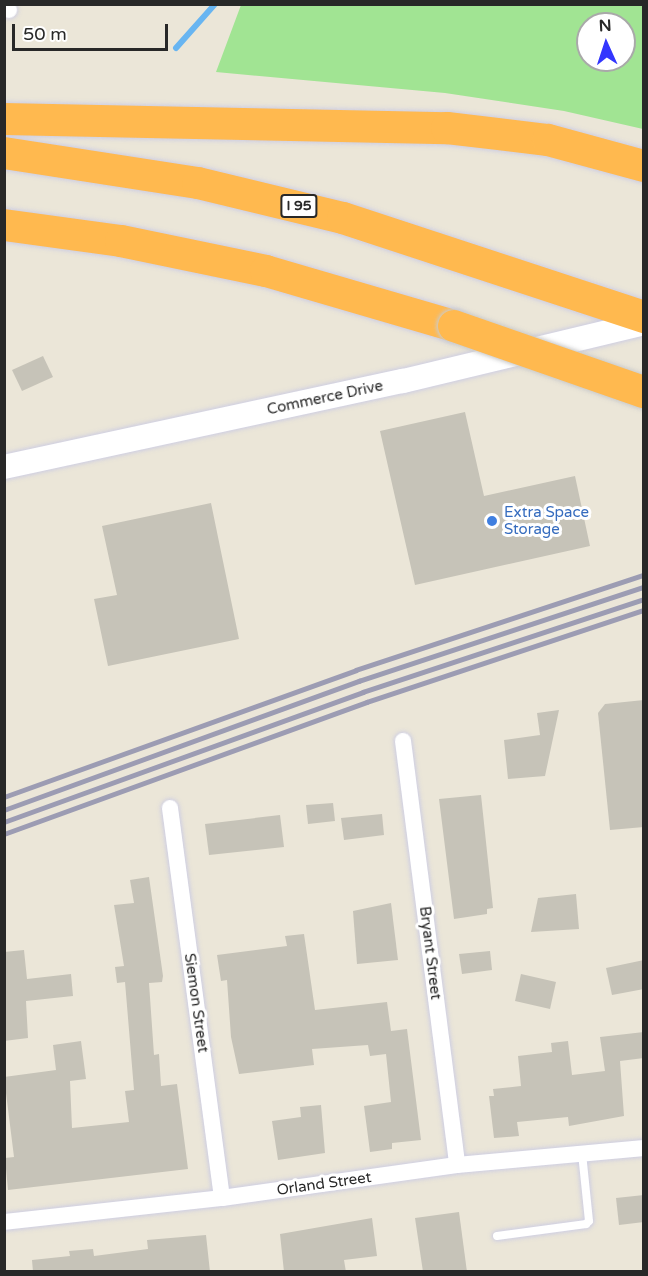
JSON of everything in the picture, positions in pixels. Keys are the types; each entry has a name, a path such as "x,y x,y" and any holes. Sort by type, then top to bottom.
{"highway":[{"path":"4,118 447,128 548,140 644,166"},
{"name":"I 95","path":"4,153 124,169 281,202 414,239 644,316"},
{"path":"4,225 193,255 334,289 454,326 644,392"}],"main road":[{"name":"Commerce Drive","path":"4,467 402,381 644,323"}],"street":[{"name":"Bryant Street","path":"403,741 457,1165"},
{"name":"Siemon Street","path":"170,808 222,1198"},
{"name":"Orland Street","path":"4,1222 222,1198 457,1165 644,1148"}],"lane":[{"path":"497,1236 586,1224 589,1221 582,1153"}],"green space":[{"path":"241,5 643,5 643,129 564,111 445,93 216,72"}],"building":[{"path":"43,356 53,377 22,391 12,370"},
{"name":"Extra Space Storage","path":"465,412 484,496 575,476 590,546 415,585 380,431"},
{"path":"211,503 239,639 108,666 94,599 117,595 102,526"},
{"path":"644,700 644,827 610,830 598,713 605,704"},
{"path":"559,710 545,776 508,779 504,740 540,735 537,713"},
{"path":"481,795 493,908 487,909 487,914 454,919 439,799"},
{"path":"333,803 335,821 308,824 306,805"},
{"path":"382,814 384,835 344,840 341,818"},
{"path":"280,815 284,847 209,855 205,824"},
{"path":"149,877 163,976 162,982 149,983 154,1055 159,1054 161,1086 177,1084 188,1169 8,1190 5,1158 14,1157 4,1077 56,1070 53,1045 81,1041 86,1079 70,1081 72,1128 129,1122 125,1091 134,1090 125,982 117,983 115,967 124,966 114,905 134,903 130,880"},
{"path":"576,894 579,929 531,932 538,898"},
{"path":"391,903 398,960 357,964 353,911"},
{"path":"304,934 315,1010 387,1002 391,1031 407,1029 421,1140 392,1143 392,1149 370,1152 364,1106 391,1102 386,1054 370,1056 368,1045 312,1049 314,1065 239,1074 231,1037 227,980 221,981 217,955 287,946 285,936"},
{"path":"24,950 27,979 71,974 73,996 26,1001 28,1038 4,1041 4,952"},
{"path":"490,951 492,970 462,974 459,954"},
{"path":"644,960 644,989 612,995 606,968"},
{"path":"521,974 556,982 550,1009 515,1001"},
{"path":"644,1032 644,1058 620,1061 624,1116 569,1126 568,1117 517,1122 519,1136 494,1138 489,1096 494,1096 493,1089 521,1086 518,1056 552,1052 551,1043 568,1041 572,1075 605,1071 600,1037"},
{"path":"321,1105 325,1153 278,1160 272,1121 301,1117 300,1107"},
{"path":"644,1195 644,1222 619,1225 616,1198"},
{"path":"459,1212 467,1272 423,1272 415,1218"},
{"path":"372,1218 377,1256 344,1260 346,1272 284,1272 280,1234"},
{"path":"206,1235 210,1272 33,1272 32,1260 70,1256 69,1251 93,1249 94,1256 148,1249 147,1240"}],"waterway":[{"path":"176,48 215,4"}],"railway":[{"path":"4,797 356,670 644,575"},
{"path":"4,810 359,681 644,587"},
{"path":"4,822 363,692 644,599"},
{"path":"4,834 367,702 644,610"}],"place":[{"name":"Extra Space Storage","path":"492,521"}]}
